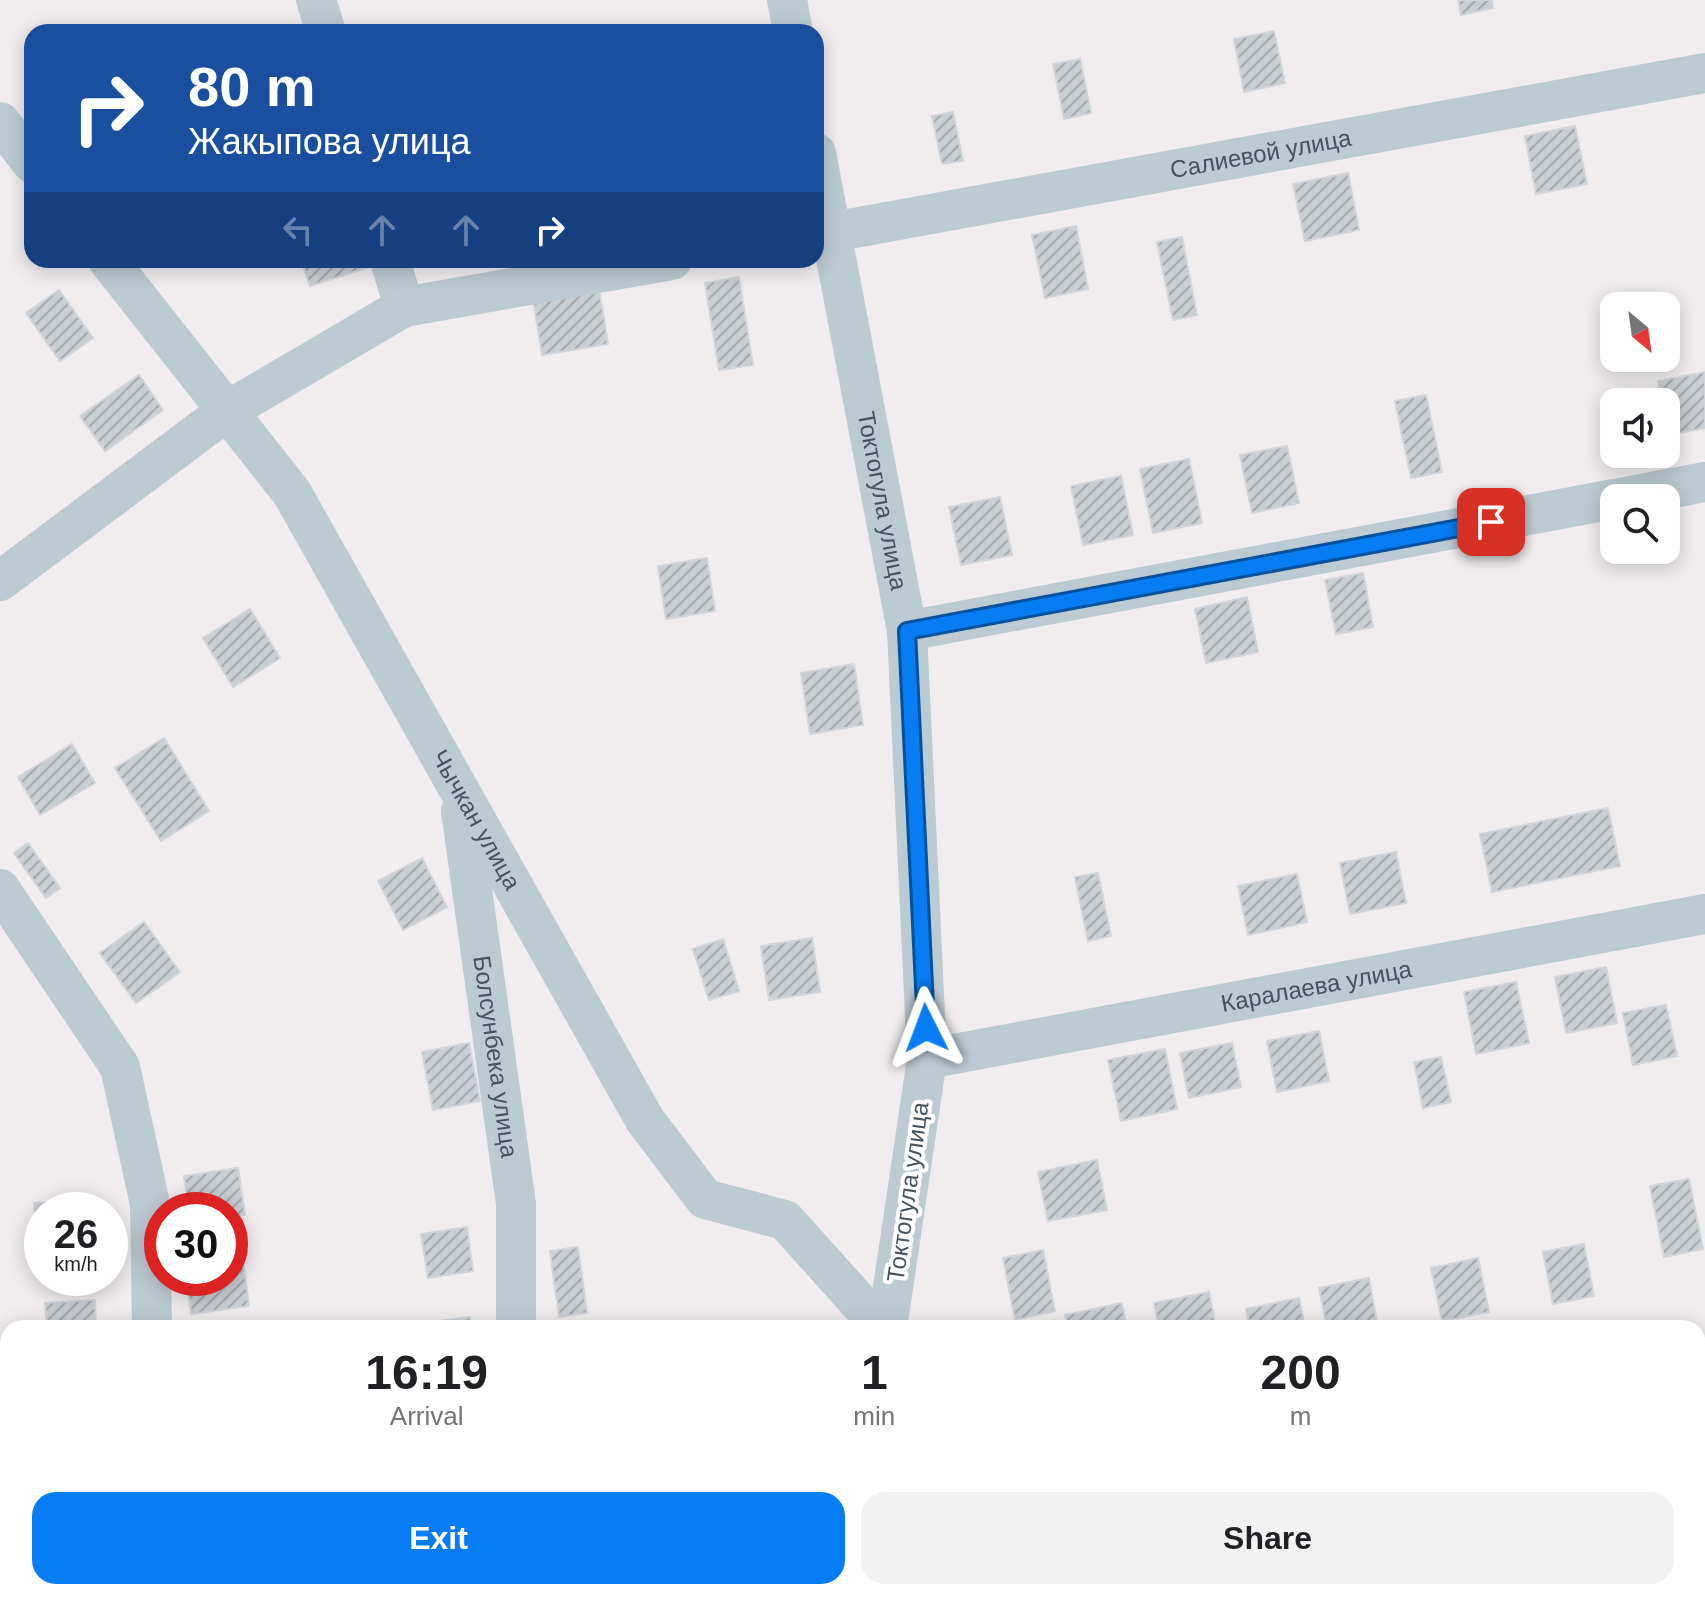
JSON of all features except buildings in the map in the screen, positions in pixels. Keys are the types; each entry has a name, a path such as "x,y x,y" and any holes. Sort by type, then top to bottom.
{"street":[{"path":"316,0 324,24"},
{"path":"787,0 792,24"},
{"name":"Салиевой улица","path":"824,233 1705,73"},
{"path":"0,122 24,153"},
{"name":"Токтогула улица","path":"824,233 907,631 927,1059 886,1320"},
{"name":"Чычкан улица","path":"114,268 292,493 645,1120 705,1199 785,1220 878,1320"},
{"path":"392,268 404,307"},
{"path":"0,581 227,411 404,307 626,268"},
{"path":"1680,487 1705,482"},
{"path":"907,631 1600,502"},
{"name":"Болсунбека улица","path":"457,787 516,1204 516,1320"},
{"path":"0,889 120,1067 150,1204 152,1320"},
{"name":"Каралаева улица","path":"927,1059 1705,914"}],"route":[{"path":"926,1028 907,631 1491,522"}]}
